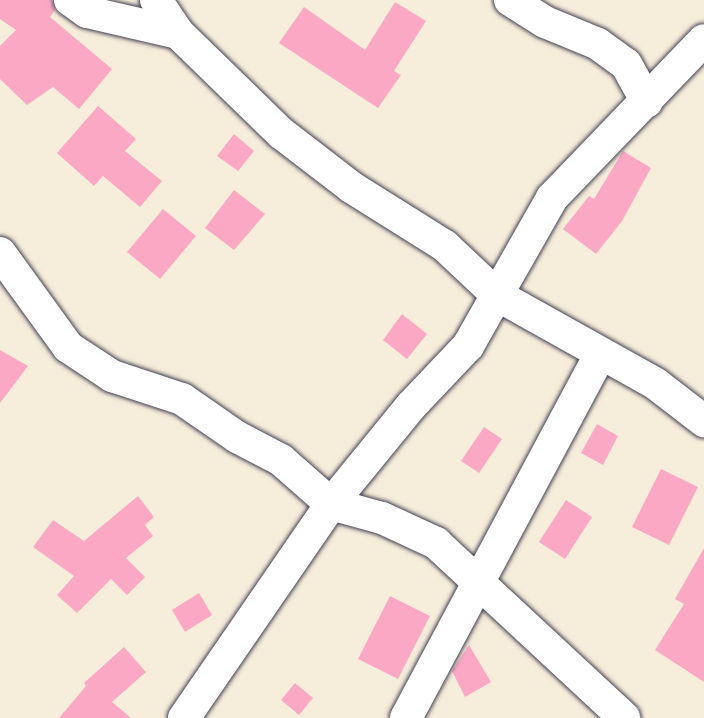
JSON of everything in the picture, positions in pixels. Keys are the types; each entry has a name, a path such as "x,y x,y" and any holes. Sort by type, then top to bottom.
{"street":[{"path":"70,0 87,12 178,33"},
{"path":"156,0 178,33 281,133 351,187 446,246 497,295 656,384 704,422"},
{"path":"510,0 545,22 598,44 626,64 647,102"},
{"path":"184,718 331,504 411,406 468,346 552,198 704,40"},
{"path":"0,253 68,347 112,376 182,400 237,437 281,460 331,504 382,518 436,543 482,581 538,640 624,718"},
{"path":"406,718 482,581 600,354"}],"building":[{"path":"0,0 52,0 55,10 50,17 112,69 79,109 53,87 27,105 0,79 0,46 16,30 0,19"},
{"path":"395,2 426,21 394,71 401,75 378,108 279,43 304,7 365,50"},
{"path":"98,106 136,139 125,151 162,181 140,207 103,176 94,186 57,153"},
{"path":"234,134 254,151 238,171 217,156"},
{"path":"623,151 651,168 622,221 596,254 563,229 589,196 594,199"},
{"path":"234,190 265,214 234,250 205,228"},
{"path":"163,209 196,236 160,279 127,252"},
{"path":"402,314 427,334 407,359 383,340"},
{"path":"0,350 28,366 0,403"},
{"path":"597,424 618,436 603,465 581,453"},
{"path":"484,427 502,439 479,473 461,461"},
{"path":"661,469 698,487 669,545 632,527"},
{"path":"138,496 154,517 145,525 153,536 126,558 145,577 127,595 111,579 77,613 57,595 74,576 33,547 53,520 84,541"},
{"path":"566,500 592,517 565,559 539,542"},
{"path":"704,548 704,682 655,650 684,604 675,599"},
{"path":"199,593 212,615 185,632 172,610"},
{"path":"390,596 430,616 398,679 358,659"},
{"path":"469,645 491,682 465,697 452,671"},
{"path":"124,647 146,672 112,702 131,718 59,718 86,686 84,683"},
{"path":"295,683 313,698 299,715 281,700"}]}
